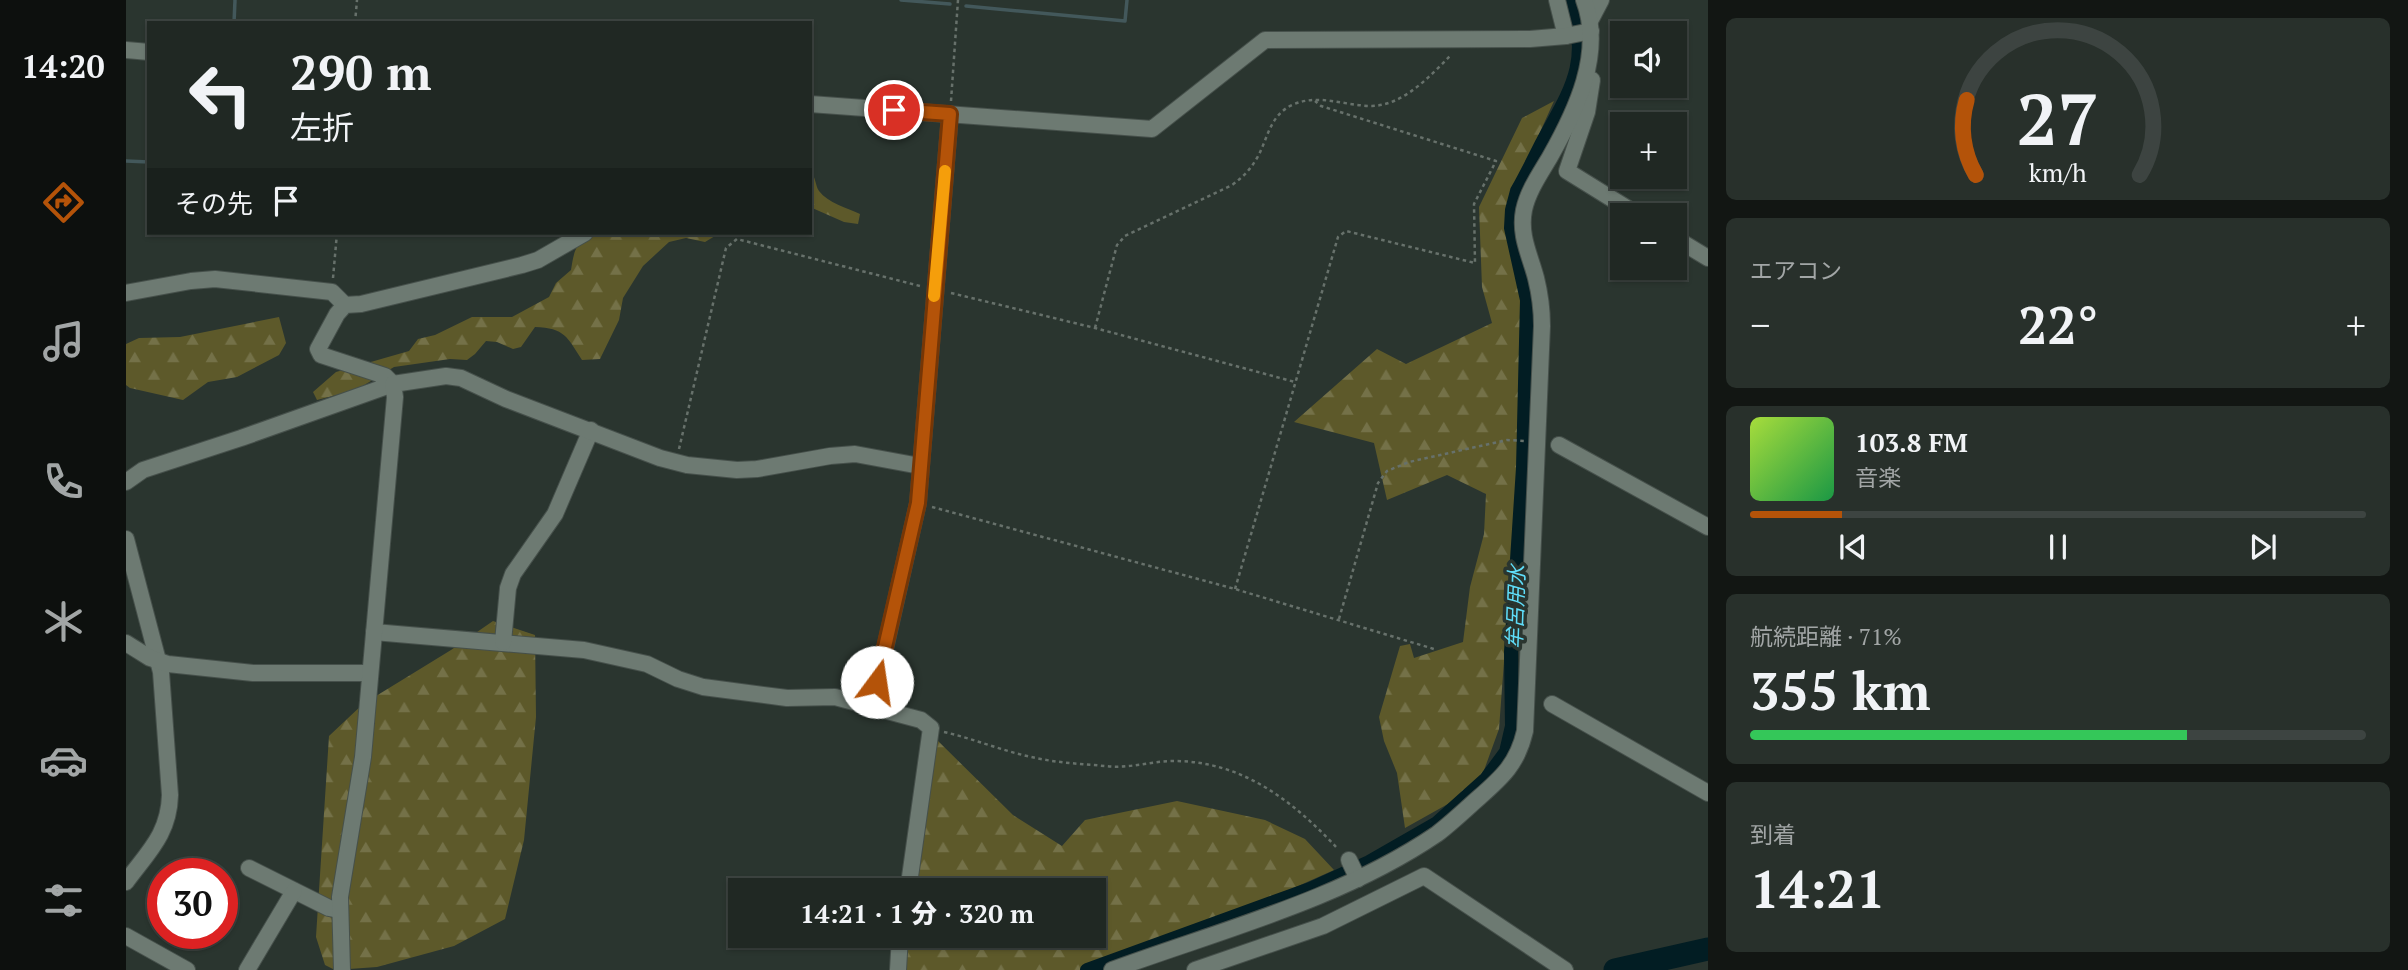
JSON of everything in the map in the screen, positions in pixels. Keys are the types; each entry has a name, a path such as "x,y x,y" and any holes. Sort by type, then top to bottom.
{"street":[{"path":"1557,0 1581,30"},
{"path":"1584,0 1581,30 1593,68 1592,92 1567,171 1619,203"},
{"path":"1581,30 1601,0"},
{"path":"812,104 1152,129 1265,40 1459,40 1581,30"},
{"path":"126,50 147,52"},
{"path":"1112,970 1229,929 1437,833 1502,778 1514,763 1525,731 1542,326 1541,301 1524,241 1522,222 1524,207 1531,190 1570,121 1584,84 1589,61"},
{"path":"872,706 918,503 950,114"},
{"path":"342,970 339,910 358,800 395,397 393,384 385,376 321,355 318,349 337,314 345,306 522,265 538,260 582,235"},
{"path":"1687,245 1708,258"},
{"path":"126,293 215,279 332,292 345,306"},
{"path":"126,482 142,470 393,384 446,376 461,378 506,400 660,458 700,466 757,469 855,454 920,466"},
{"path":"503,642 508,587 513,574 555,514 591,430"},
{"path":"1559,445 1708,527"},
{"path":"126,539 159,662 170,795 169,814 163,831 129,871"},
{"path":"374,632 584,650 647,664 703,687 786,698 835,697 920,720 931,728 910,878"},
{"path":"126,643 159,662 253,673 370,673"},
{"path":"1552,704 1708,793"},
{"path":"249,868 329,908 339,910"},
{"path":"1195,970 1323,926 1424,876 1565,970"},
{"path":"247,970 294,891"},
{"path":"126,936 187,970"},
{"path":"898,970 899,948"}],"path":[{"path":"355,21 356,0"},
{"path":"950,114 958,0"},
{"path":"1095,328 1117,245 1125,236 1232,185 1246,175 1258,156 1269,128 1280,114 1293,105 1325,100 1371,106 1387,104 1422,84 1456,50 1459,40"},
{"path":"1234,589 1338,237 1346,231 1475,263 1474,204 1496,161 1321,106 1315,101"},
{"path":"332,292 337,235"},
{"path":"1339,620 1378,483 1387,471 1409,461 1507,440 1519,440"},
{"path":"918,503 1234,589 1434,649"},
{"path":"931,728 1035,758 1112,767 1173,761 1224,768 1252,778 1281,796 1317,826 1354,871"}],"green space":[{"path":"1554,101 1508,203 1505,230 1521,301 1520,446 1499,729 1483,773 1455,800 1405,828 1397,773 1384,741 1379,717 1400,646 1410,644 1414,658 1463,642 1470,587 1484,534 1486,494 1447,475 1387,500 1374,443 1294,422 1377,349 1406,364 1492,323 1482,287 1479,207 1522,118"},
{"path":"812,173 823,195 832,202 860,214 858,224 844,222 812,208"},
{"path":"717,235 705,242 686,238 669,242 643,266 623,298 619,320 600,359 582,360 564,335 553,329 535,327 521,347 513,349 497,342 486,341 467,360 450,359 394,367 356,390 317,400 313,392 336,372 409,351 418,339 435,335 472,317 512,317 549,297 556,283 571,270 578,244 586,237"},
{"path":"279,317 286,343 279,355 237,377 208,382 183,400 126,385 126,344 139,338 180,337"},
{"path":"493,621 535,635 536,717 524,840 505,919 454,946 377,967 335,970 325,965 316,937 329,736 363,704"},
{"path":"936,739 1013,815 1062,846 1085,820 1177,801 1265,820 1305,839 1334,870 1224,919 1148,945 1091,970 904,970 906,948 1106,948 1106,878 915,878"}],"waterway":[{"path":"234,21 235,0"},
{"path":"901,0 950,4"},
{"path":"966,6 1125,21 1127,0"},
{"name":"牟呂用水","path":"1087,970 1310,889 1369,862 1437,823 1486,779 1506,752 1512,726 1511,652 1523,468 1527,300 1511,228 1512,210 1517,191 1562,107 1575,75 1579,42 1571,0"},
{"path":"126,161 147,162"},
{"path":"1615,970 1708,949"}],"slow traffic":[{"path":"934,296 945,171"}],"route":[{"path":"877,682 918,503 950,114 894,110"}]}
